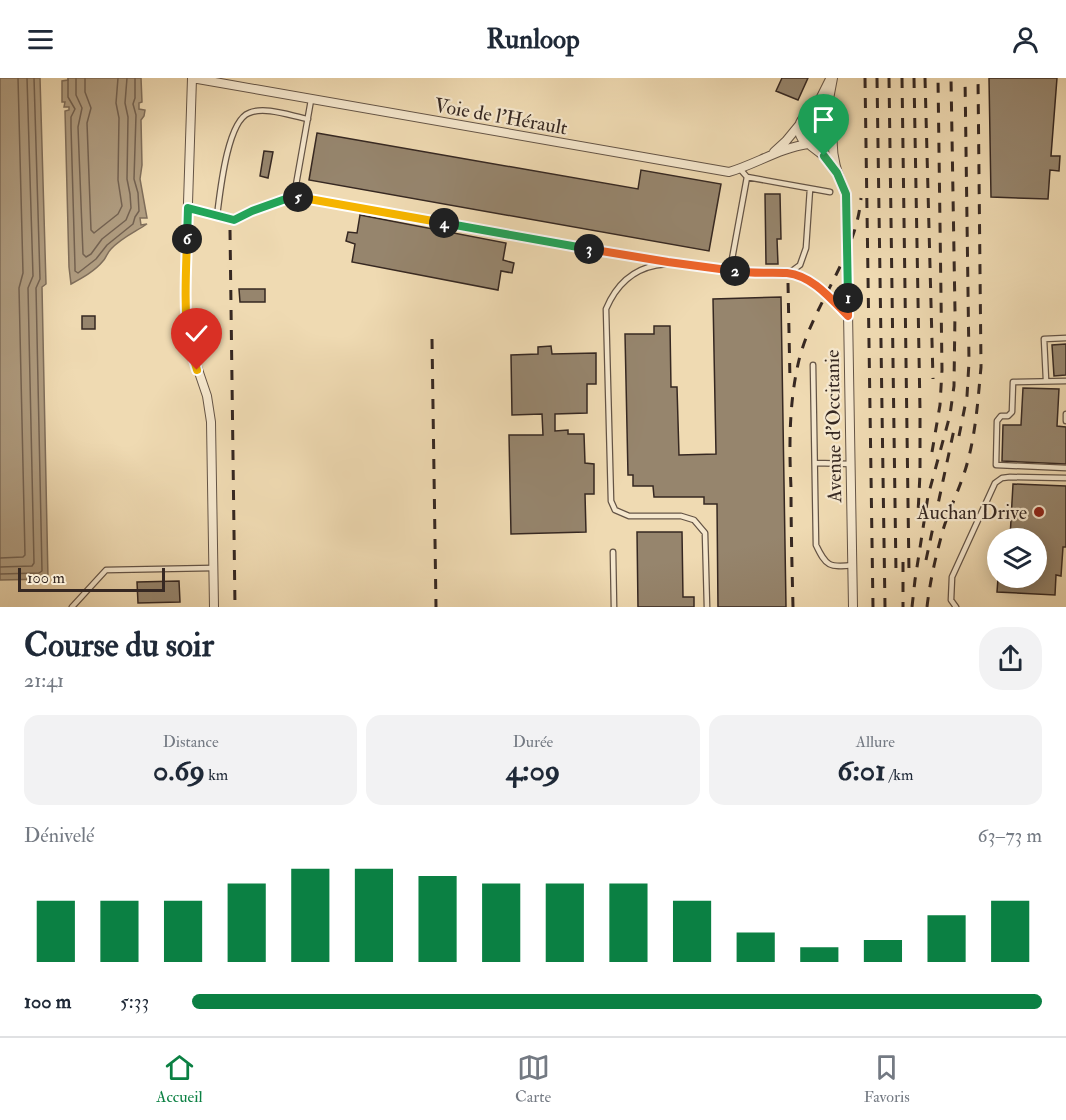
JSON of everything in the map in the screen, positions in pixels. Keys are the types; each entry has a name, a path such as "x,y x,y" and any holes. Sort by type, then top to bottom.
{"street":[{"path":"192,78 185,297 188,340 207,396 211,422 214,607"},
{"name":"Voie de l'Hérault","path":"192,78 729,172 792,146 809,145"},
{"name":"Avenue d'Occitanie","path":"832,78 821,97 800,124 799,131 802,139 824,156 837,173"},
{"name":"Avenue d'Occitanie","path":"832,78 829,99 834,128 832,150 837,173 846,194 853,607"},
{"path":"809,113 825,114 831,120"},
{"path":"767,158 800,124"},
{"path":"809,145 819,146 827,142 832,135"}],"lane":[{"path":"294,196 310,100"},
{"path":"217,216 232,135 238,120 249,112 264,111 308,119"},
{"path":"740,168 747,177 830,192"},
{"path":"730,270 747,177"},
{"path":"789,273 800,265 806,248 810,189"},
{"path":"188,208 234,220 294,196 668,262 749,273 789,273 807,279 823,291 848,316"},
{"path":"668,262 642,268 625,279 613,293 606,309 611,501 615,510 629,516 681,516 694,520 705,533 707,607"},
{"path":"1046,381 1044,339 1066,338"},
{"path":"813,365 816,544 823,560 835,568 853,565"},
{"path":"1035,389 1036,381"},
{"path":"1066,381 1013,382 1012,412 1008,416 1001,416 997,421 999,443 996,465 1066,468"},
{"path":"1066,414 1066,421"},
{"path":"816,463 851,464"},
{"path":"956,607 951,600 952,577 995,483 1002,478 1010,477 1066,478"},
{"path":"614,552 614,607"},
{"path":"72,607 106,570 213,568"}],"water":[{"path":"0,78 40,78 46,284 42,287 48,579 0,580"},
{"path":"68,78 141,78 142,102 139,103 139,109 145,110 141,120 140,179 147,218 140,218 141,225 147,224 119,242 96,268 71,284 65,111 69,110 69,107 64,107 65,102 62,102 62,81"}],"building":[{"path":"782,78 808,78 798,100 776,91"},
{"path":"989,78 1057,78 1051,156 1060,156 1059,171 1050,170 1048,199 991,197"},
{"path":"317,133 638,189 641,170 721,184 709,251 309,180"},
{"path":"264,151 273,152 268,178 260,176"},
{"path":"765,194 780,194 781,239 777,239 778,264 766,264"},
{"path":"360,215 506,243 503,260 514,263 512,273 501,271 498,290 352,262 355,244 346,241 348,232 357,233"},
{"path":"239,289 265,289 265,302 240,302"},
{"path":"781,297 786,607 718,607 717,504 704,504 704,497 654,497 653,486 633,486 633,475 628,475 625,334 654,334 654,326 670,326 671,387 677,387 679,455 716,454 713,299"},
{"path":"82,316 95,316 95,329 82,329"},
{"path":"1066,344 1066,375 1054,376 1052,345"},
{"path":"551,346 552,354 596,353 596,384 587,384 587,413 555,414 555,431 568,430 568,434 584,434 585,463 594,464 594,494 585,494 586,532 511,534 509,435 543,435 542,414 512,415 511,355 538,354 538,347"},
{"path":"1023,388 1059,389 1057,426 1066,427 1066,464 1002,461 1003,425 1021,425"},
{"name":"Auchan Drive","path":"1013,484 1066,486 1066,547 1063,547 1061,576 1056,575 1055,595 997,592 997,588 1047,588 1047,528 1011,528"},
{"path":"637,532 682,532 683,597 694,597 694,607 638,607"},
{"path":"179,581 180,602 138,603 137,582"}],"railway":[{"path":"865,78 873,607"},
{"path":"877,78 885,607"},
{"path":"889,78 896,573"},
{"path":"902,78 909,573"},
{"path":"914,78 920,410 918,513"},
{"path":"925,78 933,379"},
{"path":"932,452 940,405 942,370 938,78"},
{"path":"912,607 928,496 950,415 954,386 951,78"},
{"path":"959,436 967,396 969,362 965,78"},
{"path":"927,607 943,530 965,472 970,452 979,391 981,367 978,78"},
{"path":"793,607 790,440 796,376 805,339 851,240 861,198"},
{"path":"230,230 235,607"},
{"path":"788,283 790,381"},
{"path":"432,339 436,607"},
{"path":"926,560 955,425"},
{"path":"903,562 903,607"}],"place":[{"name":"Auchan Drive","path":"1039,512"}],"route":[{"path":"197,370 188,340 185,297 188,208 234,220 294,196 668,262 749,273 789,273 807,279 823,291 848,316 846,194 837,173 824,156"}]}
